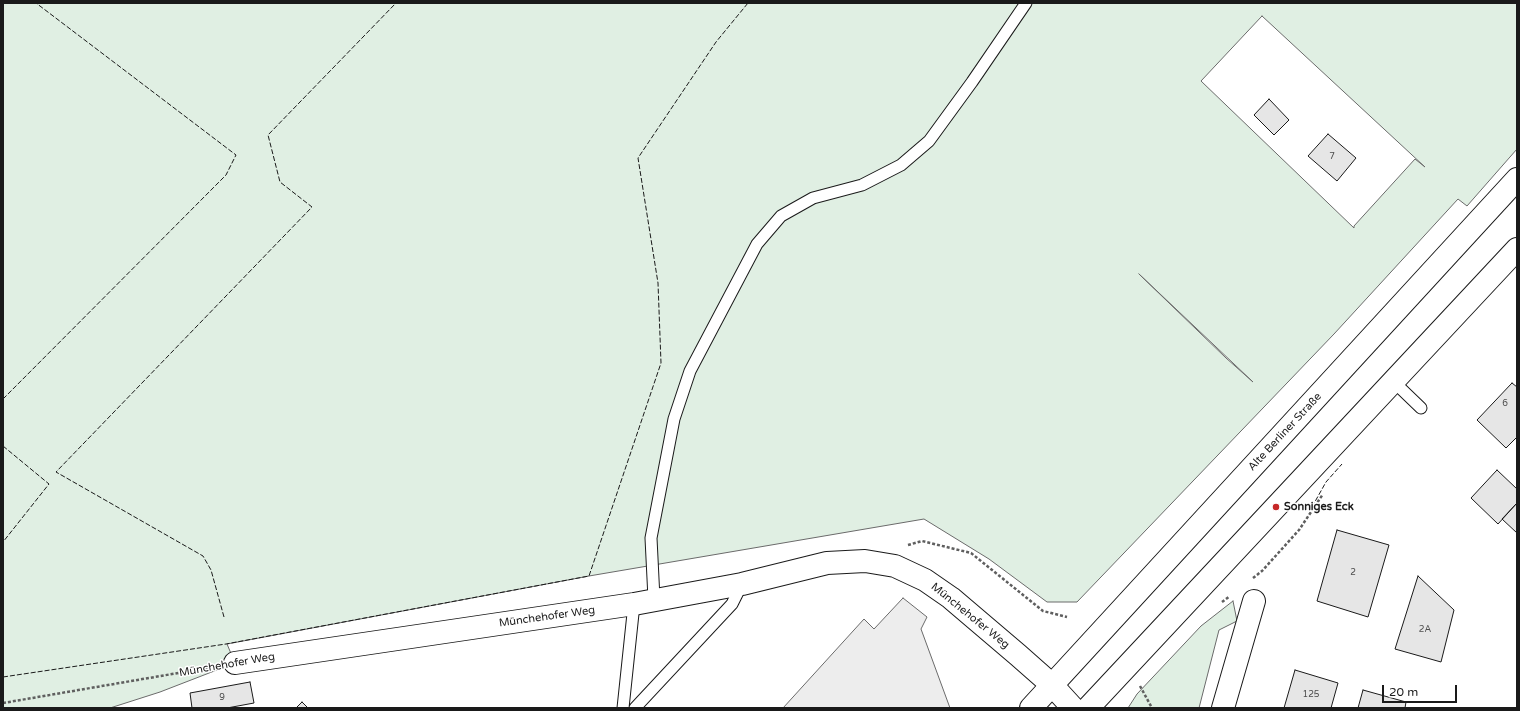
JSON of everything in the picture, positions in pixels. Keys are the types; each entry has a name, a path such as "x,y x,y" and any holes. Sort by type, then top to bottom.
{"main road":[{"name":"Alte Berliner Straße","path":"1031,708 1517,179"},
{"path":"1088,708 1517,249"},
{"name":"Münchehofer Weg","path":"234,663 634,604 654,599 742,584 827,563 865,561 895,566 925,580 952,598 1052,685 1073,708"},
{"path":"1223,708 1254,601"}],"lane":[{"path":"654,599 651,538 674,419 690,371 757,244 781,216 813,198 862,186 901,165 929,141 972,82 1026,3"},
{"path":"1394,382 1421,408"},
{"path":"636,708 732,604 742,584"},
{"path":"623,708 634,604"}],"path":[{"path":"908,546 922,541 971,553 1043,611 1067,617"},
{"name":"Münchehofer Weg","path":"3,703 234,663"},
{"path":"1140,687 1152,708"}],"green space":[{"path":"3,3 1517,3 1517,149 1467,206 1458,199 1334,334 1077,602 1047,602 989,559 924,519 589,576 227,644 235,663 160,692 110,708 3,708","holes":["1262,16 1425,167 1415,159 1354,226 1354,228 1201,81","1139,274 1253,382 1226,358"]},
{"path":"1233,601 1237,621 1219,630 1199,708 1128,708 1137,694 1201,626"}],"shaded area":[{"path":"903,598 927,617 921,629 950,708 783,708 864,619 874,629"}],"building":[{"path":"1269,99 1289,120 1274,135 1254,115"},
{"path":"1328,134 1356,158 1337,181 1308,156"},
{"path":"1512,383 1517,387 1517,437 1506,448 1477,420"},
{"path":"1497,470 1517,489 1517,503 1498,524 1471,498"},
{"path":"1517,503 1517,533 1502,519"},
{"path":"1337,530 1389,545 1368,617 1317,601"},
{"path":"1418,576 1454,610 1441,662 1395,649"},
{"path":"1295,670 1338,683 1331,708 1284,708"},
{"path":"250,682 254,703 227,708 192,708 190,693"},
{"path":"1363,690 1406,702 1405,708 1358,708"},
{"path":"302,702 308,708 296,708"}],"fence":[{"path":"3,399 226,175 236,155 36,3"},
{"path":"224,617 211,570 203,556 56,472 312,207 280,182 268,135 396,3"},
{"path":"3,677 226,644 589,576 661,363 658,283 638,158 716,42 748,3"},
{"path":"3,446 49,484 3,542"},
{"path":"1312,507 1326,482 1342,464"}],"place":[{"name":"Sonniges Eck","path":"1276,507"}]}
